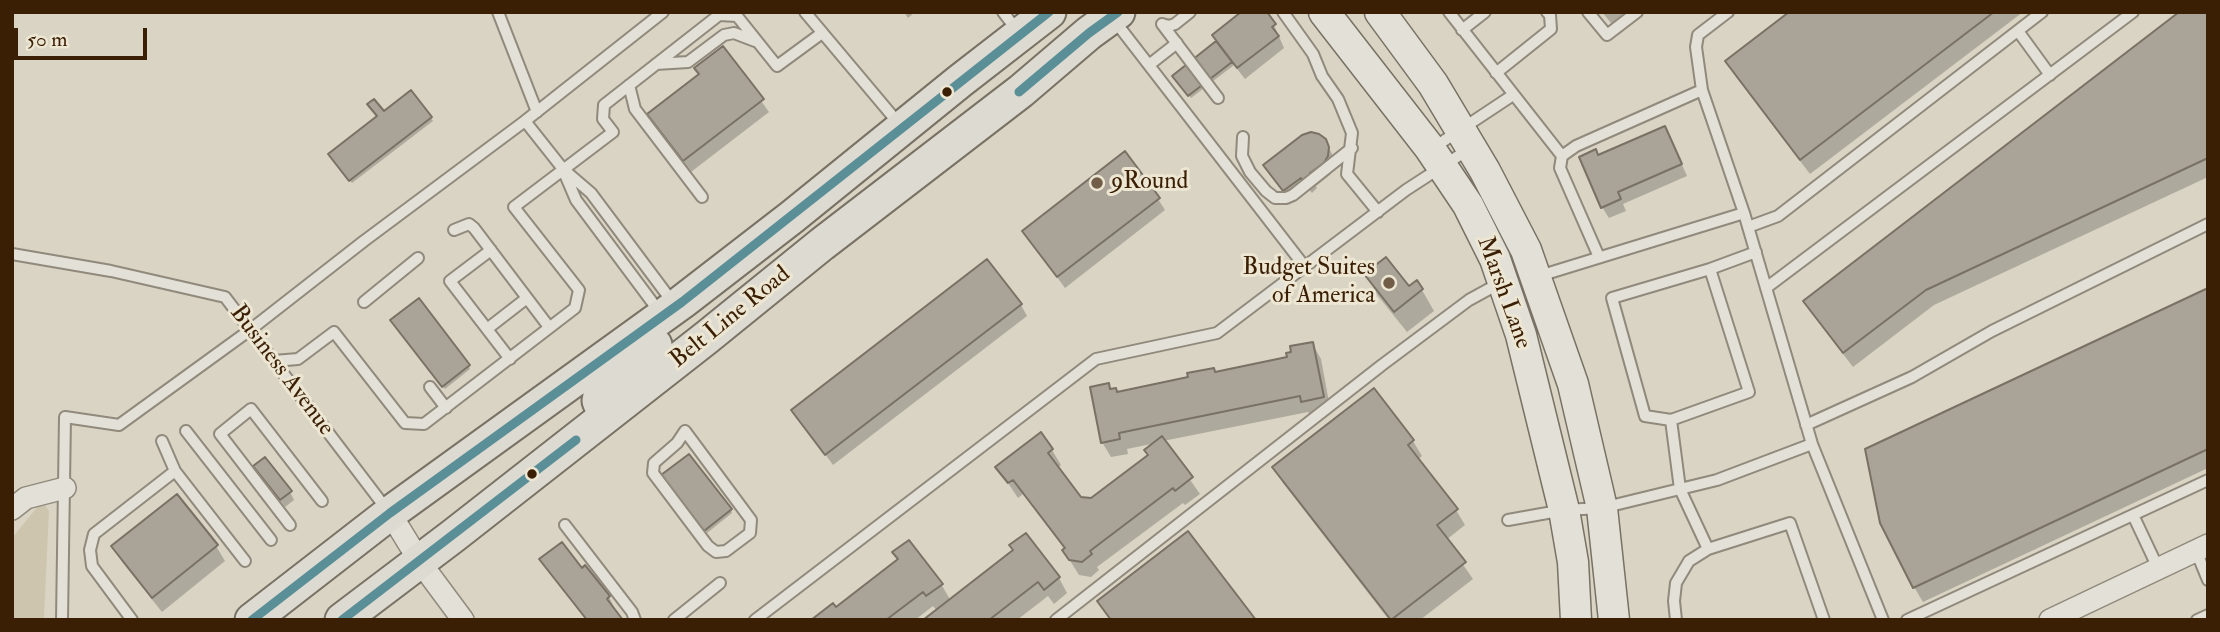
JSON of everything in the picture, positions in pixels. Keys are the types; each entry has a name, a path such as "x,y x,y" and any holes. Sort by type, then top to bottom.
{"main road":[{"name":"Marsh Lane","path":"1324,12 1436,158 1468,205 1495,259 1521,335 1564,510 1573,562 1576,620"},
{"name":"Marsh Lane","path":"1380,12 1433,84 1526,250 1573,384 1602,508 1614,620"},
{"name":"Belt Line Road","path":"252,620 390,513 669,311 781,226 898,131 1012,24 1048,13"},
{"path":"931,160 924,137 943,118 1016,64 1048,13"},
{"name":"Belt Line Road","path":"341,620 420,562 1115,15"},
{"path":"822,244 821,226 829,214 894,161 898,131"},
{"path":"706,338 698,315 699,306 768,248 781,226"},
{"path":"606,416 599,401 601,391 661,338 670,326 669,311"}],"street":[{"path":"12,507 26,498 65,488"},
{"name":"Business Avenue","path":"390,513 420,562 463,620"},
{"path":"2050,620 2081,613 2158,568 2202,548"}],"lane":[{"path":"498,12 537,111"},
{"path":"62,620 65,416 119,425 250,330 525,121 663,12"},
{"path":"805,12 898,131"},
{"path":"1190,12 1175,24 1162,24 1218,98"},
{"path":"1283,12 1313,54 1322,76 1338,99 1352,133 1347,174 1378,212"},
{"path":"1449,12 1562,156"},
{"path":"1462,30 1485,12"},
{"path":"1496,73 1551,29 1548,12"},
{"path":"1588,12 1606,36 1637,12"},
{"path":"1728,12 1698,35 1696,47 1702,90 1744,213 1812,444 1883,620"},
{"path":"1748,227 1778,216 2042,12"},
{"path":"1766,288 2133,12"},
{"path":"274,361 298,359 334,332 405,423 424,424 575,308 579,289 514,206 613,131 603,119 604,106 719,15 737,16 777,66 822,33"},
{"path":"1115,15 1149,65 1305,267"},
{"path":"2018,31 2050,75"},
{"path":"656,64 688,62 724,35 734,33 758,42"},
{"path":"1149,65 1177,43"},
{"path":"629,85 635,109 702,197"},
{"path":"1599,257 1560,169 1562,156 1576,146 1702,90"},
{"path":"755,620 1096,359 1217,332 1378,212 1436,158 1466,139 1513,95"},
{"path":"525,121 563,169 591,193 669,311"},
{"path":"1243,136 1242,156 1250,172 1275,198 1293,195 1352,148"},
{"path":"1436,158 1466,139"},
{"path":"563,169 576,200 669,311"},
{"path":"1536,277 1744,213"},
{"path":"454,230 469,224 550,327"},
{"path":"1806,425 1912,377 1992,331 2208,225"},
{"path":"491,250 450,281 510,359"},
{"path":"1710,269 1749,393 1671,420 1645,416 1612,298 1710,269 1756,252"},
{"name":"Business Avenue","path":"12,254 111,271 225,298 390,513"},
{"path":"364,302 418,258"},
{"path":"1056,620 1469,300 1503,282"},
{"path":"487,329 527,298"},
{"path":"430,387 446,408"},
{"path":"290,525 220,434 251,409 322,501"},
{"path":"1671,420 1680,489 1708,549"},
{"path":"186,431 271,540"},
{"path":"685,432 751,520 750,533 726,551 716,552 708,546 653,473 654,463 677,443 685,432"},
{"path":"162,441 175,471 245,561"},
{"path":"1508,520 1564,510 1602,508 1717,480 1812,444"},
{"path":"132,620 92,566 90,550 94,534 175,471"},
{"path":"1907,620 2208,480"},
{"path":"2133,515 2158,568"},
{"path":"1676,620 1676,583 1689,561 1708,549 1790,523 1824,620"},
{"path":"565,525 632,612 635,620"},
{"path":"2202,548 2208,580"},
{"path":"674,620 720,583"},
{"path":"2197,620 2208,615"}],"shaded area":[{"path":"39,505 45,505 49,511 44,617 41,620 12,620 12,538"}],"building":[{"path":"1241,12 1267,12 1276,24 1272,27 1279,36 1237,68 1212,35"},
{"path":"1789,12 1994,12 1800,160 1725,61"},
{"path":"2179,12 2208,12 2208,158 1926,290 1843,353 1803,301"},
{"path":"1216,41 1232,62 1188,96 1172,76"},
{"path":"723,46 764,99 683,161 647,114 699,74 694,68"},
{"path":"411,90 432,117 349,181 328,154 377,116 367,104 374,99 384,111"},
{"path":"1665,126 1682,164 1618,192 1621,199 1601,208 1579,157 1596,149 1598,155"},
{"path":"1311,132 1326,139 1328,156 1324,163 1310,173 1312,176 1304,182 1301,178 1283,191 1263,165 1302,135"},
{"path":"1125,151 1160,198 1057,277 1022,231"},
{"name":"Budget Suites of America","path":"1386,257 1409,286 1417,280 1423,289 1394,312 1364,274"},
{"path":"987,259 1022,304 825,455 791,410"},
{"path":"2208,288 2208,449 1913,588 1880,523 1865,449"},
{"path":"419,298 470,365 442,387 390,320"},
{"path":"1313,342 1324,397 1301,402 1300,396 1119,433 1120,439 1101,443 1090,387 1109,383 1110,389 1116,388 1117,392 1188,377 1187,373 1214,368 1215,372 1287,357 1286,353 1291,352 1290,346"},
{"path":"1374,388 1414,440 1408,445 1458,509 1437,525 1466,562 1391,620 1272,467"},
{"path":"1041,432 1053,449 1048,453 1081,497 1091,498 1148,455 1144,450 1162,436 1193,477 1175,491 1173,488 1090,551 1092,554 1082,562 1069,560 1062,550 1065,548 1013,480 1008,483 995,467"},
{"path":"689,454 732,509 704,531 661,475"},
{"path":"265,457 292,491 280,500 253,466"},
{"path":"177,494 218,545 152,598 111,546"},
{"path":"1188,531 1256,620 1111,620 1097,601"},
{"path":"1026,533 1060,577 1044,590 1038,582 989,620 923,620 1013,550 1009,545"},
{"path":"909,540 943,584 926,596 923,592 886,620 811,620 833,603 836,607 898,559 892,552"},
{"path":"562,542 582,568 585,565 610,596 607,599 623,620 587,620 539,559"}],"transit line":[{"path":"252,620 390,513 682,302 1049,12"},
{"path":"1019,92 1118,12"},
{"path":"342,620 576,440"}],"place":[{"name":"9Round","path":"1097,183"},
{"name":"Budget Suites of America","path":"1389,283"}]}
